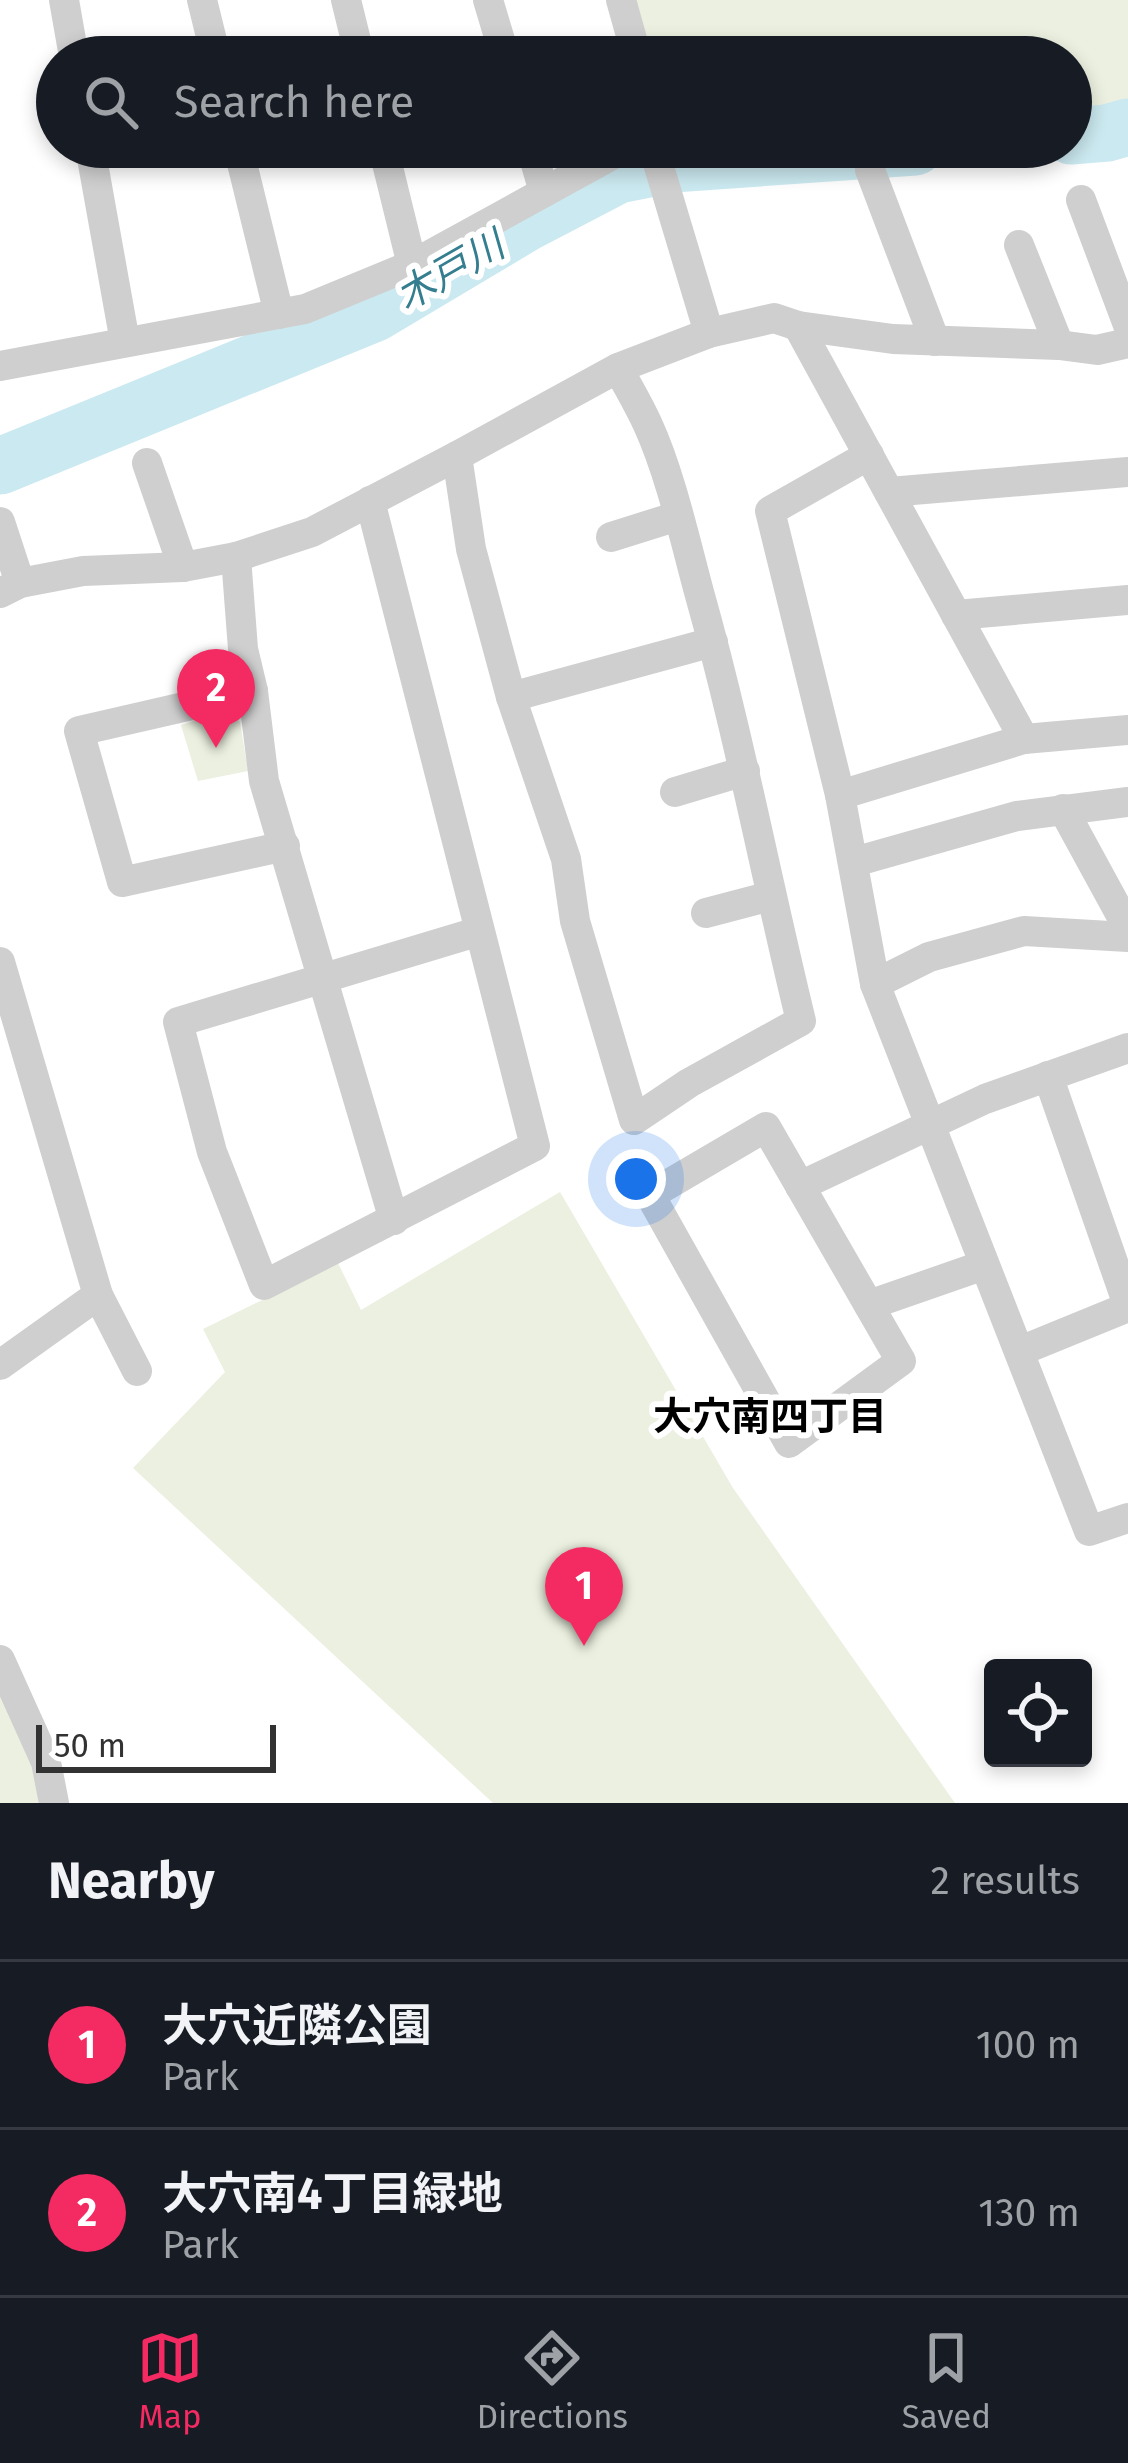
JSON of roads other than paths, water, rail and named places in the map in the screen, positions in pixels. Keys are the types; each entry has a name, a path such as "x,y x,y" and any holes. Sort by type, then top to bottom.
{"street":[{"path":"64,0 70,36"},
{"path":"202,0 211,36"},
{"path":"346,0 355,36"},
{"path":"488,0 499,36"},
{"path":"621,0 631,36"},
{"path":"94,168 125,342"},
{"path":"243,168 279,314"},
{"path":"387,168 412,265"},
{"path":"537,168 544,192"},
{"path":"1,360 305,309 412,265 588,168"},
{"path":"656,168 710,333"},
{"path":"870,170 935,341"},
{"path":"1081,200 1128,326"},
{"path":"1019,244 1059,345"},
{"path":"0,522 10,588 83,571 183,566 236,557 312,532 618,368 710,333 774,318 893,339 1097,350 1128,344"},
{"path":"799,326 1024,739"},
{"path":"457,456 471,549 511,697 566,859 575,921 634,1120 689,1083 801,1022 745,771 678,516 650,428 618,368"},
{"path":"869,455 770,511 840,795 875,984 1089,1531 1128,1518"},
{"path":"147,463 183,566"},
{"path":"889,492 1128,472"},
{"path":"370,500 535,1146 264,1286 212,1152 178,1022 480,931"},
{"path":"611,537 678,516"},
{"path":"236,557 243,649 264,781 394,1220"},
{"path":"956,615 1128,600"},
{"path":"511,697 713,642"},
{"path":"253,691 80,731 122,882 285,846"},
{"path":"840,795 1024,739 1128,730"},
{"path":"676,791 745,771"},
{"path":"854,862 1017,816 1128,802"},
{"path":"875,984 929,957 1024,932 1128,933 1063,808"},
{"path":"706,913 771,896"},
{"path":"2,976 98,1295 137,1371"},
{"path":"800,1186 985,1099 1128,1048"},
{"path":"1020,1351 1128,1306 1048,1076"},
{"path":"766,1127 869,1305 901,1360 789,1443 650,1195 766,1127"},
{"path":"869,1305 984,1265"},
{"path":"0,1365 98,1295"},
{"path":"0,1660 46,1762 55,1803"}],"waterway":[{"name":"木戸川","path":"1092,134 1128,127"},
{"name":"木戸川","path":"0,466 375,313 526,223 618,175 653,168"}],"place":[{"name":"大穴南4丁目緑地","path":"216,748"},
{"name":"大穴近隣公園","path":"584,1646"}],"district":[{"name":"大穴南四丁目","path":"770,1417"}]}
